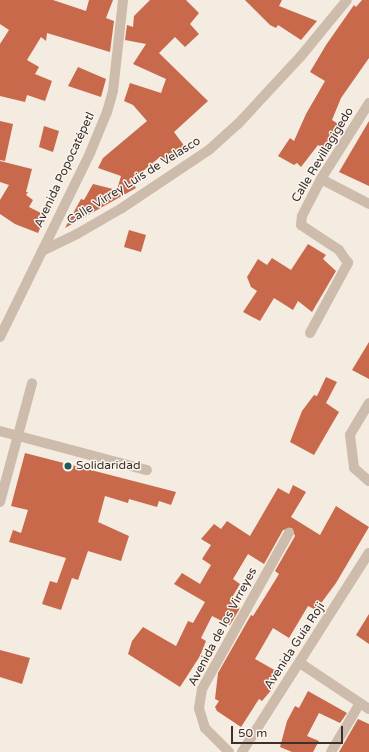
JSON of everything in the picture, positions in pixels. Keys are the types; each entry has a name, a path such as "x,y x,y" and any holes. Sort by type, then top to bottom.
{"street":[{"name":"Avenida Popocatépetl","path":"0,337 4,323 42,251 90,153 107,112 113,91 123,0"},
{"name":"Calle Virrey Luis de Velasco","path":"42,251 77,234 122,208 210,149 238,124 296,62 347,0"},
{"name":"Calle Revillagigedo","path":"310,333 348,263 339,250 301,225 305,208 321,179 369,103"},
{"path":"321,179 369,204"},
{"path":"0,502 32,383"},
{"path":"369,403 350,435 354,468 369,481"},
{"path":"0,431 147,470"},
{"name":"Avenida de los Virreyes","path":"229,752 205,728 199,708 202,689 289,533"},
{"name":"Avenida Guía Roji","path":"242,752 369,553"},
{"path":"300,663 369,709"},
{"path":"331,752 360,703"}],"building":[{"path":"0,0 53,0 86,11 89,0 113,0 106,18 114,21 110,52 47,33 46,41 41,37 27,60 39,67 35,74 52,81 45,101 27,95 25,102 0,96 0,44 9,30 0,24"},
{"path":"150,0 186,0 199,13 190,24 199,34 185,47 175,37 159,53 208,101 174,132 188,151 169,163 167,160 164,162 160,157 131,181 136,188 65,228 81,199 84,200 93,184 117,190 121,176 98,168 103,158 147,121 133,105 124,101 130,83 161,93 166,79 133,64 146,44 125,40 127,25 133,27 134,16"},
{"path":"245,0 282,0 279,6 317,21 301,40 278,25 276,28 270,25"},
{"path":"362,0 369,0 369,58 341,98 332,120 340,125 325,149 318,145 301,167 297,163 294,165 278,156 290,138 294,141 306,114 325,81 310,72 326,45 354,5 356,7"},
{"path":"78,67 106,79 101,97 68,86"},
{"path":"0,121 13,124 5,161 0,160"},
{"path":"369,121 369,186 339,172"},
{"path":"44,126 59,131 53,152 39,147"},
{"path":"0,161 32,169 26,192 28,192 26,195 33,200 29,207 41,213 39,220 43,222 38,233 15,224 0,214 0,200 9,185 0,182"},
{"path":"129,230 146,235 141,252 124,247"},
{"path":"308,244 326,255 323,259 336,271 312,312 298,301 293,310 274,298 260,321 243,312 257,291 251,287 247,277 258,259 267,265 272,258 291,270"},
{"path":"369,342 369,379 352,370"},
{"path":"326,377 337,382 326,403 339,412 314,455 290,442 302,411 314,395 317,396"},
{"path":"25,453 176,492 171,505 159,501 157,507 129,499 128,503 105,496 98,522 129,536 121,561 88,551 78,580 72,578 61,610 42,604 50,581 57,583 66,558 9,542 13,530 21,533 28,510 11,506"},
{"path":"293,485 306,492 291,517 320,535 336,506 369,527 336,583 316,610 308,606 289,638 273,628 255,659 278,672 270,686 273,688 262,701 259,699 241,727 217,711 215,707 219,701 215,699 218,673 251,615 253,616 279,574 275,571 295,536 292,528 283,530 264,564 248,554 233,579 240,584 230,601 240,608 230,625 212,616 201,638 206,641 200,656 180,687 128,654 132,641 143,627 176,646 188,621 193,623 205,602 174,584 182,573 200,584 211,565 202,559 211,545 201,539 214,524 221,529 227,521 250,536 278,488 289,494"},
{"path":"369,614 369,644 356,635"},
{"path":"0,650 30,658 22,684 0,677"},
{"path":"308,691 347,713 340,723 319,713 307,736 319,741 313,752 292,752 280,747 287,721 295,706 299,708"},
{"path":"358,719 369,724 369,752 339,752"}],"place":[{"name":"Solidaridad","path":"68,466"}]}
